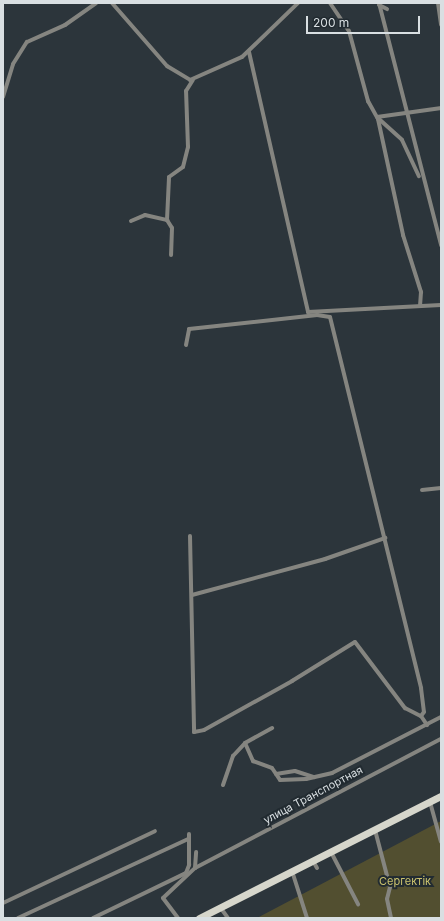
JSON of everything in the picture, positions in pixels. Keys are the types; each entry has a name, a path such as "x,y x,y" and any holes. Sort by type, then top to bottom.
{"main road":[{"path":"203,917 220,907 441,796"}],"street":[{"path":"3,97 13,64 27,42 65,25 96,3"},
{"path":"112,3 167,66 184,79 193,80"},
{"path":"171,255 172,228 167,220 169,177 183,167 188,147 185,103 186,90 193,80 249,52 278,18 298,3"},
{"path":"330,3 349,31 368,101 377,118 403,235 421,292 420,306"},
{"path":"438,3 441,25"},
{"path":"379,4 387,9"},
{"path":"379,4 422,182 441,245"},
{"path":"249,52 308,312 441,305"},
{"path":"377,118 441,108"},
{"path":"377,118 402,140 422,182"},
{"path":"131,221 145,215 167,220"},
{"path":"186,345 189,329 317,315 330,317 420,688 424,712 421,716"},
{"path":"422,490 441,488"},
{"path":"190,536 194,732 204,730 292,681 355,642 405,708 421,716 427,724"},
{"path":"192,595 325,560 384,538"},
{"path":"245,743 253,761 270,767 285,782 317,777 441,717"},
{"path":"223,785 233,756 245,743 272,728"},
{"name":"улица Транспортная","path":"178,918 163,898 195,868 441,739"},
{"path":"276,774 295,771 317,777"},
{"path":"430,802 441,842"},
{"path":"375,830 390,887 387,899 391,918"},
{"path":"3,903 155,831"},
{"path":"93,918 186,872 189,865 189,834"},
{"path":"18,918 188,839"},
{"path":"195,868 196,852"},
{"path":"331,852 358,904"},
{"path":"313,861 317,868"},
{"path":"292,871 306,918"},
{"path":"220,907 228,918"}],"green space":[{"name":"Сергектік","path":"441,821 441,918 257,918"}]}
